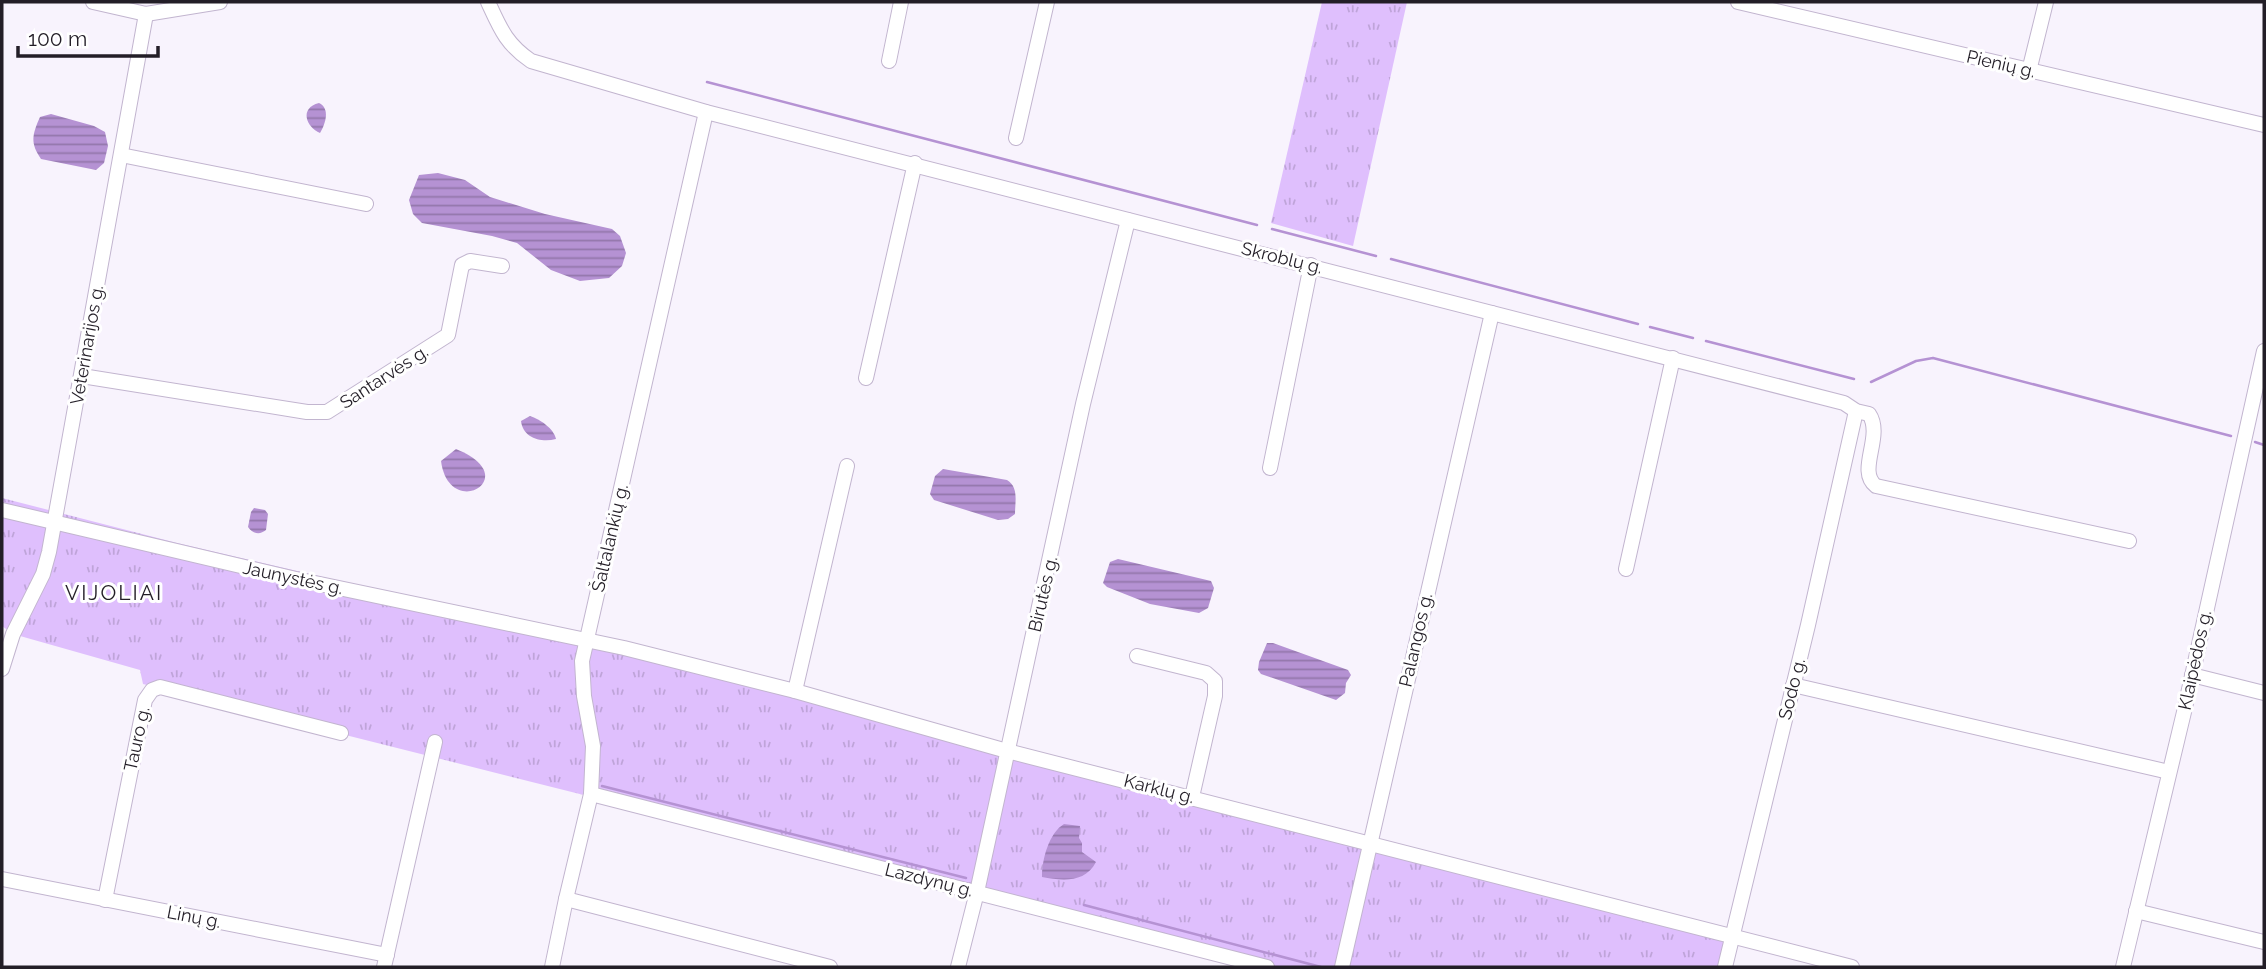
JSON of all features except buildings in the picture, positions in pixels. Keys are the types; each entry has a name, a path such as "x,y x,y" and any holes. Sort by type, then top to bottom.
{"street":[{"path":"93,2 146,13 216,2"},
{"name":"Skroblų g.","path":"488,2 503,36 515,51 531,61 706,111 1844,403 1856,411"},
{"path":"889,61 901,2"},
{"path":"1017,138 1047,2"},
{"name":"Pienių g.","path":"1738,2 2264,125"},
{"path":"2029,71 2046,2"},
{"name":"Veterinarijos g.","path":"2,669 13,634 43,574 54,524 146,13"},
{"name":"Šaltalankių g.","path":"552,967 591,794 593,746 584,696 582,661 706,111"},
{"path":"121,155 366,204"},
{"path":"866,378 915,163"},
{"name":"Birutės g.","path":"958,967 977,892 1083,404 1128,220"},
{"name":"Santarvės g.","path":"82,376 307,412 327,412 448,335 462,265 470,261 502,266"},
{"path":"1270,468 1311,265"},
{"name":"Palangos g.","path":"1342,967 1492,313"},
{"name":"Klaipėdos g.","path":"2123,967 2264,351"},
{"path":"1626,569 1672,358"},
{"path":"1856,411 1869,414 1873,420 1868,475 1876,486 2129,541"},
{"name":"Sodo g.","path":"1725,967 1856,411"},
{"path":"795,691 847,466"},
{"name":"Jaunystės g.","path":"2,510 296,579 586,640"},
{"name":"Karklų g.","path":"586,640 795,691 1007,751 1852,967"},
{"path":"1137,656 1206,673 1215,681 1215,696 1192,797"},
{"path":"2192,674 2264,692"},
{"path":"1793,685 2169,772"},
{"name":"Tauro g.","path":"105,900 145,700 152,690 160,687 341,733"},
{"path":"386,961 435,742"},
{"name":"Lazdynų g.","path":"591,794 1267,967"},
{"name":"Linų g.","path":"2,880 386,961"},
{"path":"566,899 830,967"},
{"path":"2136,911 2264,942"}],"green space":[{"path":"1322,2 1407,2 1353,246 1271,223"},
{"path":"2,498 177,543 555,631 1732,938 1725,967 1267,967 143,684 140,670 13,634 2,626"}],"shaded area":[{"path":"319,103 325,108 326,116 320,133 311,126 307,118 309,109"},
{"path":"51,114 94,126 105,132 108,146 104,163 96,170 41,159 35,148 34,134 40,117"},
{"path":"438,173 465,180 490,197 545,214 612,229 620,236 626,253 622,266 609,278 580,281 551,270 517,243 422,223 413,214 409,200 419,175"},
{"path":"530,416 546,425 556,439 539,440 525,432 521,421"},
{"path":"456,449 476,460 484,471 484,481 478,488 468,491 457,489 447,479 441,461"},
{"path":"943,469 1007,480 1015,491 1015,514 1008,519 998,520 934,500 930,494 935,476"},
{"path":"254,508 265,510 268,514 266,530 261,533 248,527"},
{"path":"1118,559 1211,581 1214,588 1208,608 1199,613 1150,604 1107,587 1103,583 1110,562"},
{"path":"1267,643 1348,670 1351,675 1346,683 1345,693 1336,700 1261,674 1258,670 1259,662"},
{"path":"1064,824 1080,826 1082,852 1096,862 1086,874 1073,879 1042,877 1047,847"}],"waterway":[{"path":"707,82 1257,225"},
{"path":"1272,229 1376,256"},
{"path":"1391,259 1638,324"},
{"path":"1650,327 1693,338"},
{"path":"1706,341 1854,379"},
{"path":"1871,382 1916,361 1933,358 2231,436"},
{"path":"2255,442 2264,445"},
{"path":"602,786 966,878"},
{"path":"1084,905 1321,967"}],"district":[{"name":"VIJOLIAI","path":"114,593"}]}
